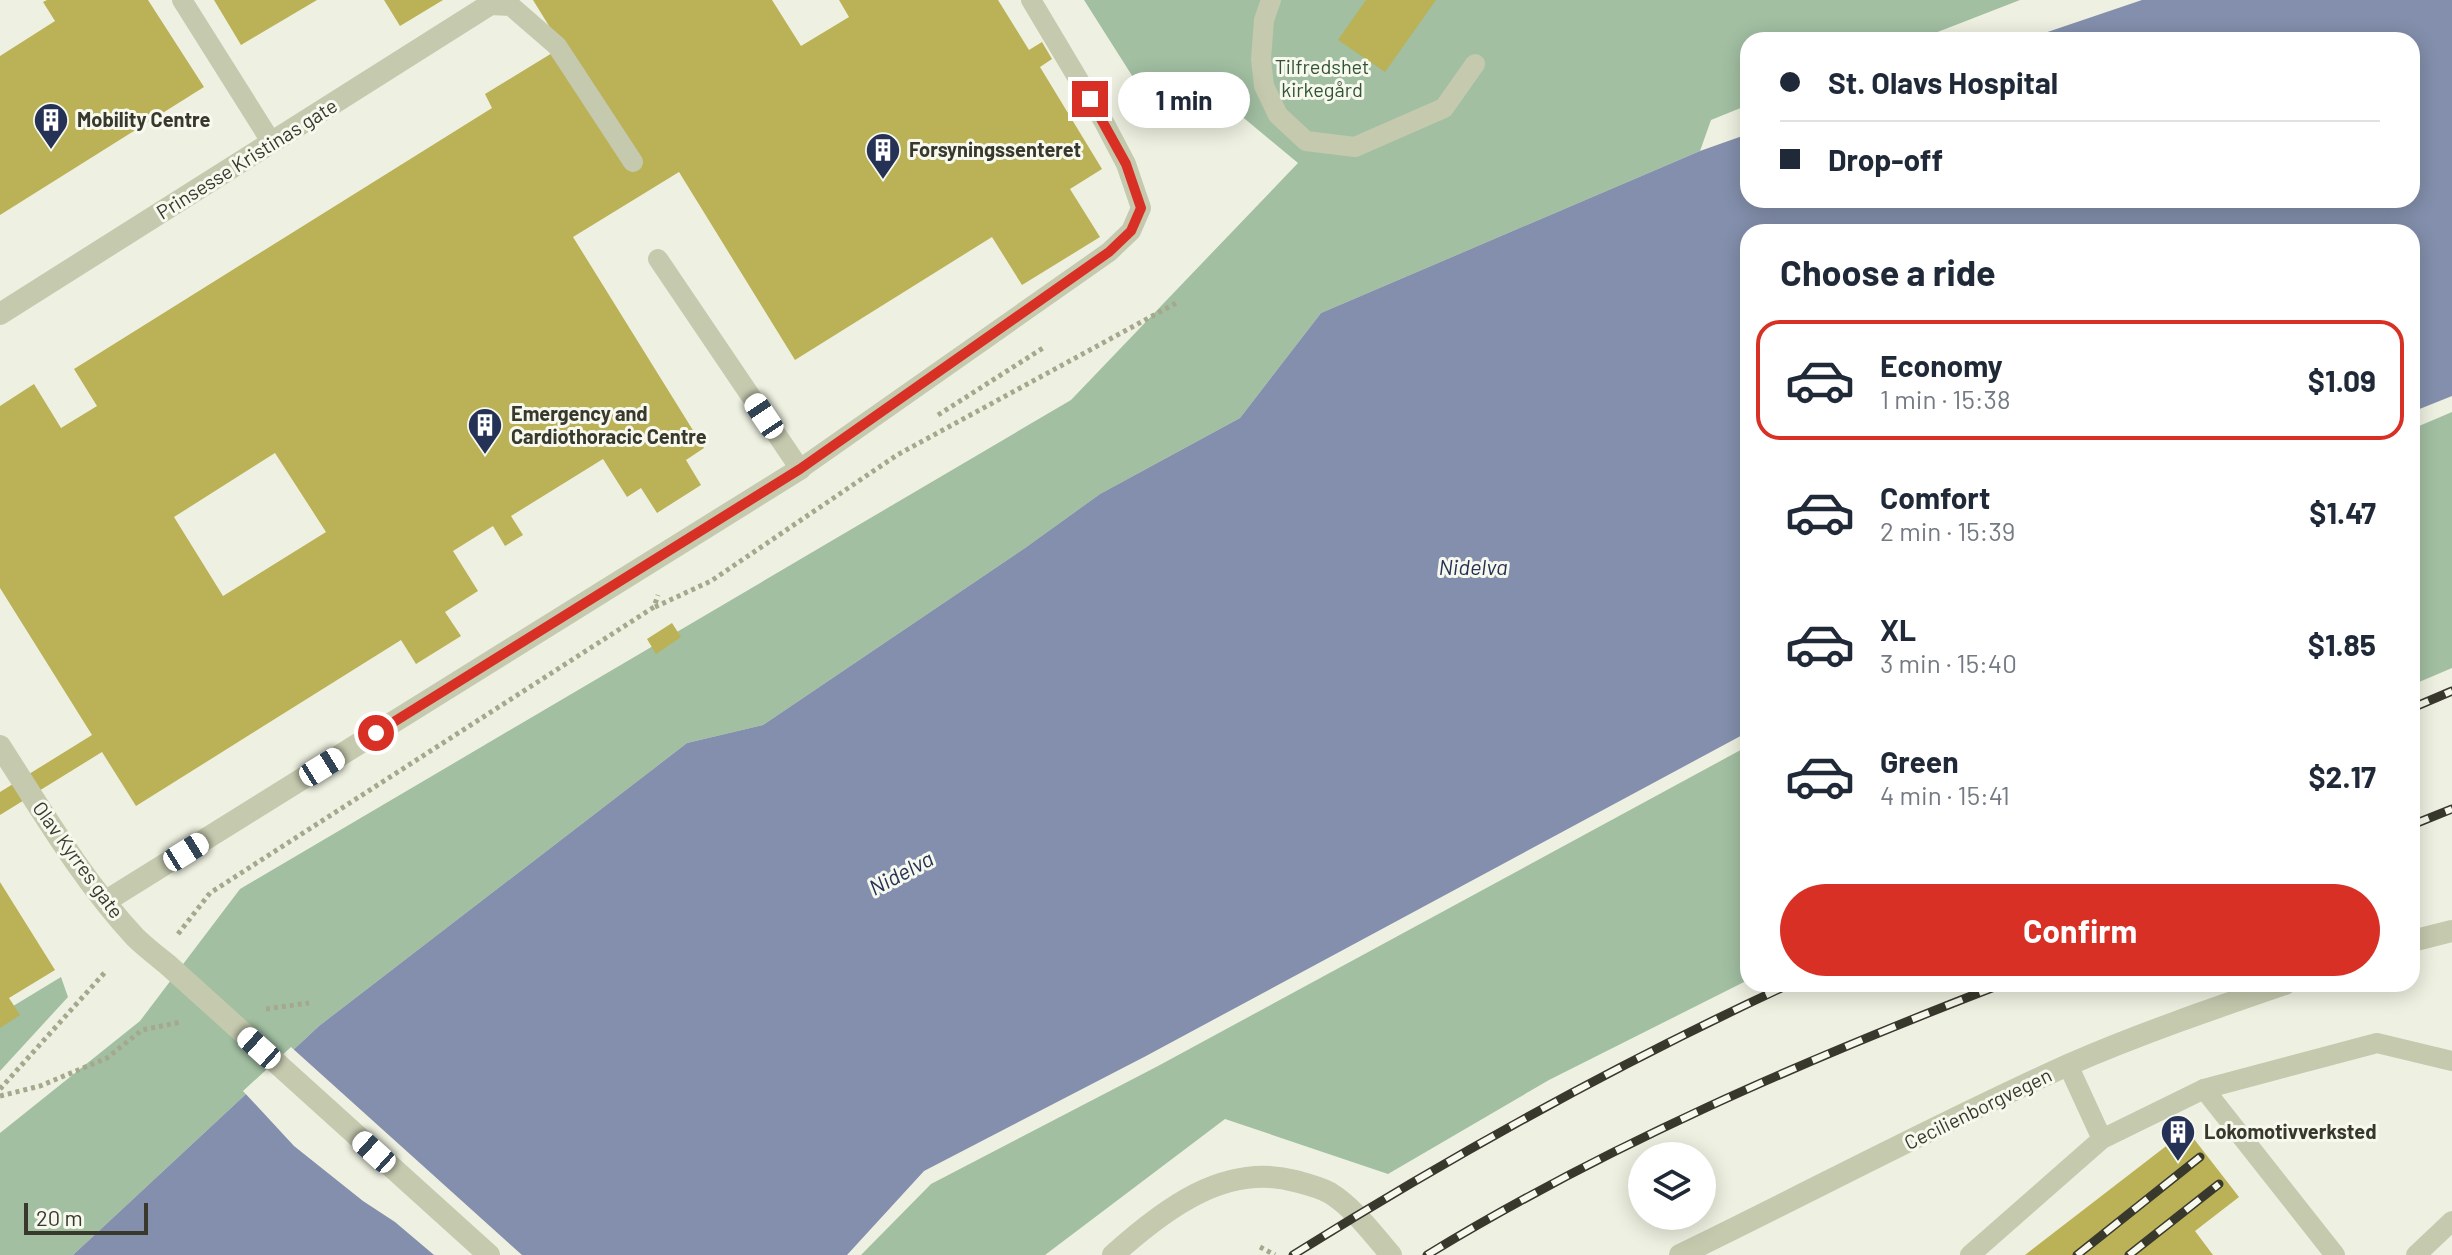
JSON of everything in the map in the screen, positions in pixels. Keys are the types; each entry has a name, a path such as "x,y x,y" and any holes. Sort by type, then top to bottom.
{"street":[{"name":"Prinsesse Kristinas gate","path":"0,314 490,3"},
{"path":"106,901 800,469"},
{"name":"Olav Kyrres gate","path":"0,746 55,831 137,939 489,1255"},
{"path":"2420,939 2452,931"},
{"name":"Cecilienborgvegen","path":"1680,1255 2068,1065 2180,1019 2261,992"},
{"path":"1113,1255 1147,1224 1192,1195 1216,1186 1265,1177 1288,1179 1328,1192 1356,1215 1391,1255"}],"lane":[{"path":"182,0 272,143"},
{"path":"658,259 800,469 1109,252 1131,231 1141,208 1126,164 1031,0"},
{"path":"1271,0 1264,20 1261,59 1264,86 1278,115 1306,141 1355,147 1444,108 1475,64"},
{"path":"490,3 511,6 557,46 633,162"},
{"path":"1970,1255 2102,1139 2204,1089 2377,1043 2452,1061"},
{"path":"2068,1065 2102,1139"},
{"path":"2204,1089 2335,1255"},
{"path":"2416,1255 2452,1221"}],"path":[{"path":"175,938 210,893 654,607 711,581 897,455 1178,302"},
{"path":"925,423 1043,348"},
{"path":"654,607 660,588"},
{"path":"0,1089 107,970"},
{"path":"0,1096 40,1086 107,1058 142,1030"},
{"path":"1260,1247 1275,1255"}],"green space":[{"name":"Tilfredshet kirkegård","path":"1084,0 2020,0 1938,32 1740,32 1740,108 1711,120 1700,151 1321,313 1240,418 1100,494 763,725 687,743 319,1026 73,1255 0,1255 0,1133 140,1021 240,889 1071,400 1298,163 1221,99 1164,126"},
{"path":"2452,412 2452,668 2420,682 2420,426"},
{"path":"1740,750 1740,984 1549,1080 1388,1174 1225,1119 1045,1255 861,1255 931,1184 1158,1066"},
{"path":"61,977 68,997 0,1071 0,1014"}],"water":[{"name":"Nidelva","path":"2142,0 2452,0 2452,396 2420,409 2420,224 1740,224 1740,736 1146,1056 924,1171 847,1255 73,1255 319,1026 687,743 763,725 1100,494 1240,418 1321,313 1700,151 1740,137 1740,208 2420,208 2420,32 2048,32"}],"pier":[{"path":"291,1047 522,1255 434,1255 294,1146 243,1091"}],"building":[{"name":"Mobility Centre","path":"148,0 204,87 0,215 0,56 55,21 43,2"},
{"path":"214,0 317,0 241,45"},
{"path":"384,0 443,0 400,26"},
{"name":"Emergency and Cardiothoracic Centre","path":"533,0 772,0 801,46 849,17 839,0 998,0 1029,50 1042,42 1052,59 1040,67 1102,169 1070,189 1100,237 1022,285 992,237 795,360 679,172 573,237 704,448 686,460 701,485 657,513 641,488 627,497 603,459 511,516 523,535 505,546 493,526 453,551 478,591 445,612 461,636 416,664 401,640 136,806 102,752 0,815 0,792 92,735 0,588 0,406 34,384 61,428 97,406 74,369 492,108 485,94 562,47","holes":["275,453 326,532 223,596 174,517"]},
{"path":"1366,0 1436,0 1385,72 1338,40"},
{"path":"672,623 681,637 656,654 647,639"},
{"path":"0,882 55,970 9,998 20,1015 0,1028"},
{"name":"Lokomotivverksted","path":"2187,1130 2239,1197 2195,1231 2213,1255 2025,1255"}],"railway":[{"path":"2420,705 2452,691"},
{"path":"2420,822 2452,809"},
{"path":"1293,1255 1537,1112 1773,992"},
{"path":"1427,1255 1636,1141 1781,1074 1982,992"},
{"path":"2077,1255 2200,1157"},
{"path":"2129,1255 2219,1184"}],"place":[{"name":"Mobility Centre","path":"51,151"},
{"name":"Forsyningssenteret","path":"883,181"},
{"name":"Emergency and Cardiothoracic Centre","path":"485,456"},
{"name":"Lokomotivverksted","path":"2178,1163"}],"route":[{"path":"376,733 800,469 1109,252 1131,231 1141,208 1126,164 1090,99"}]}
